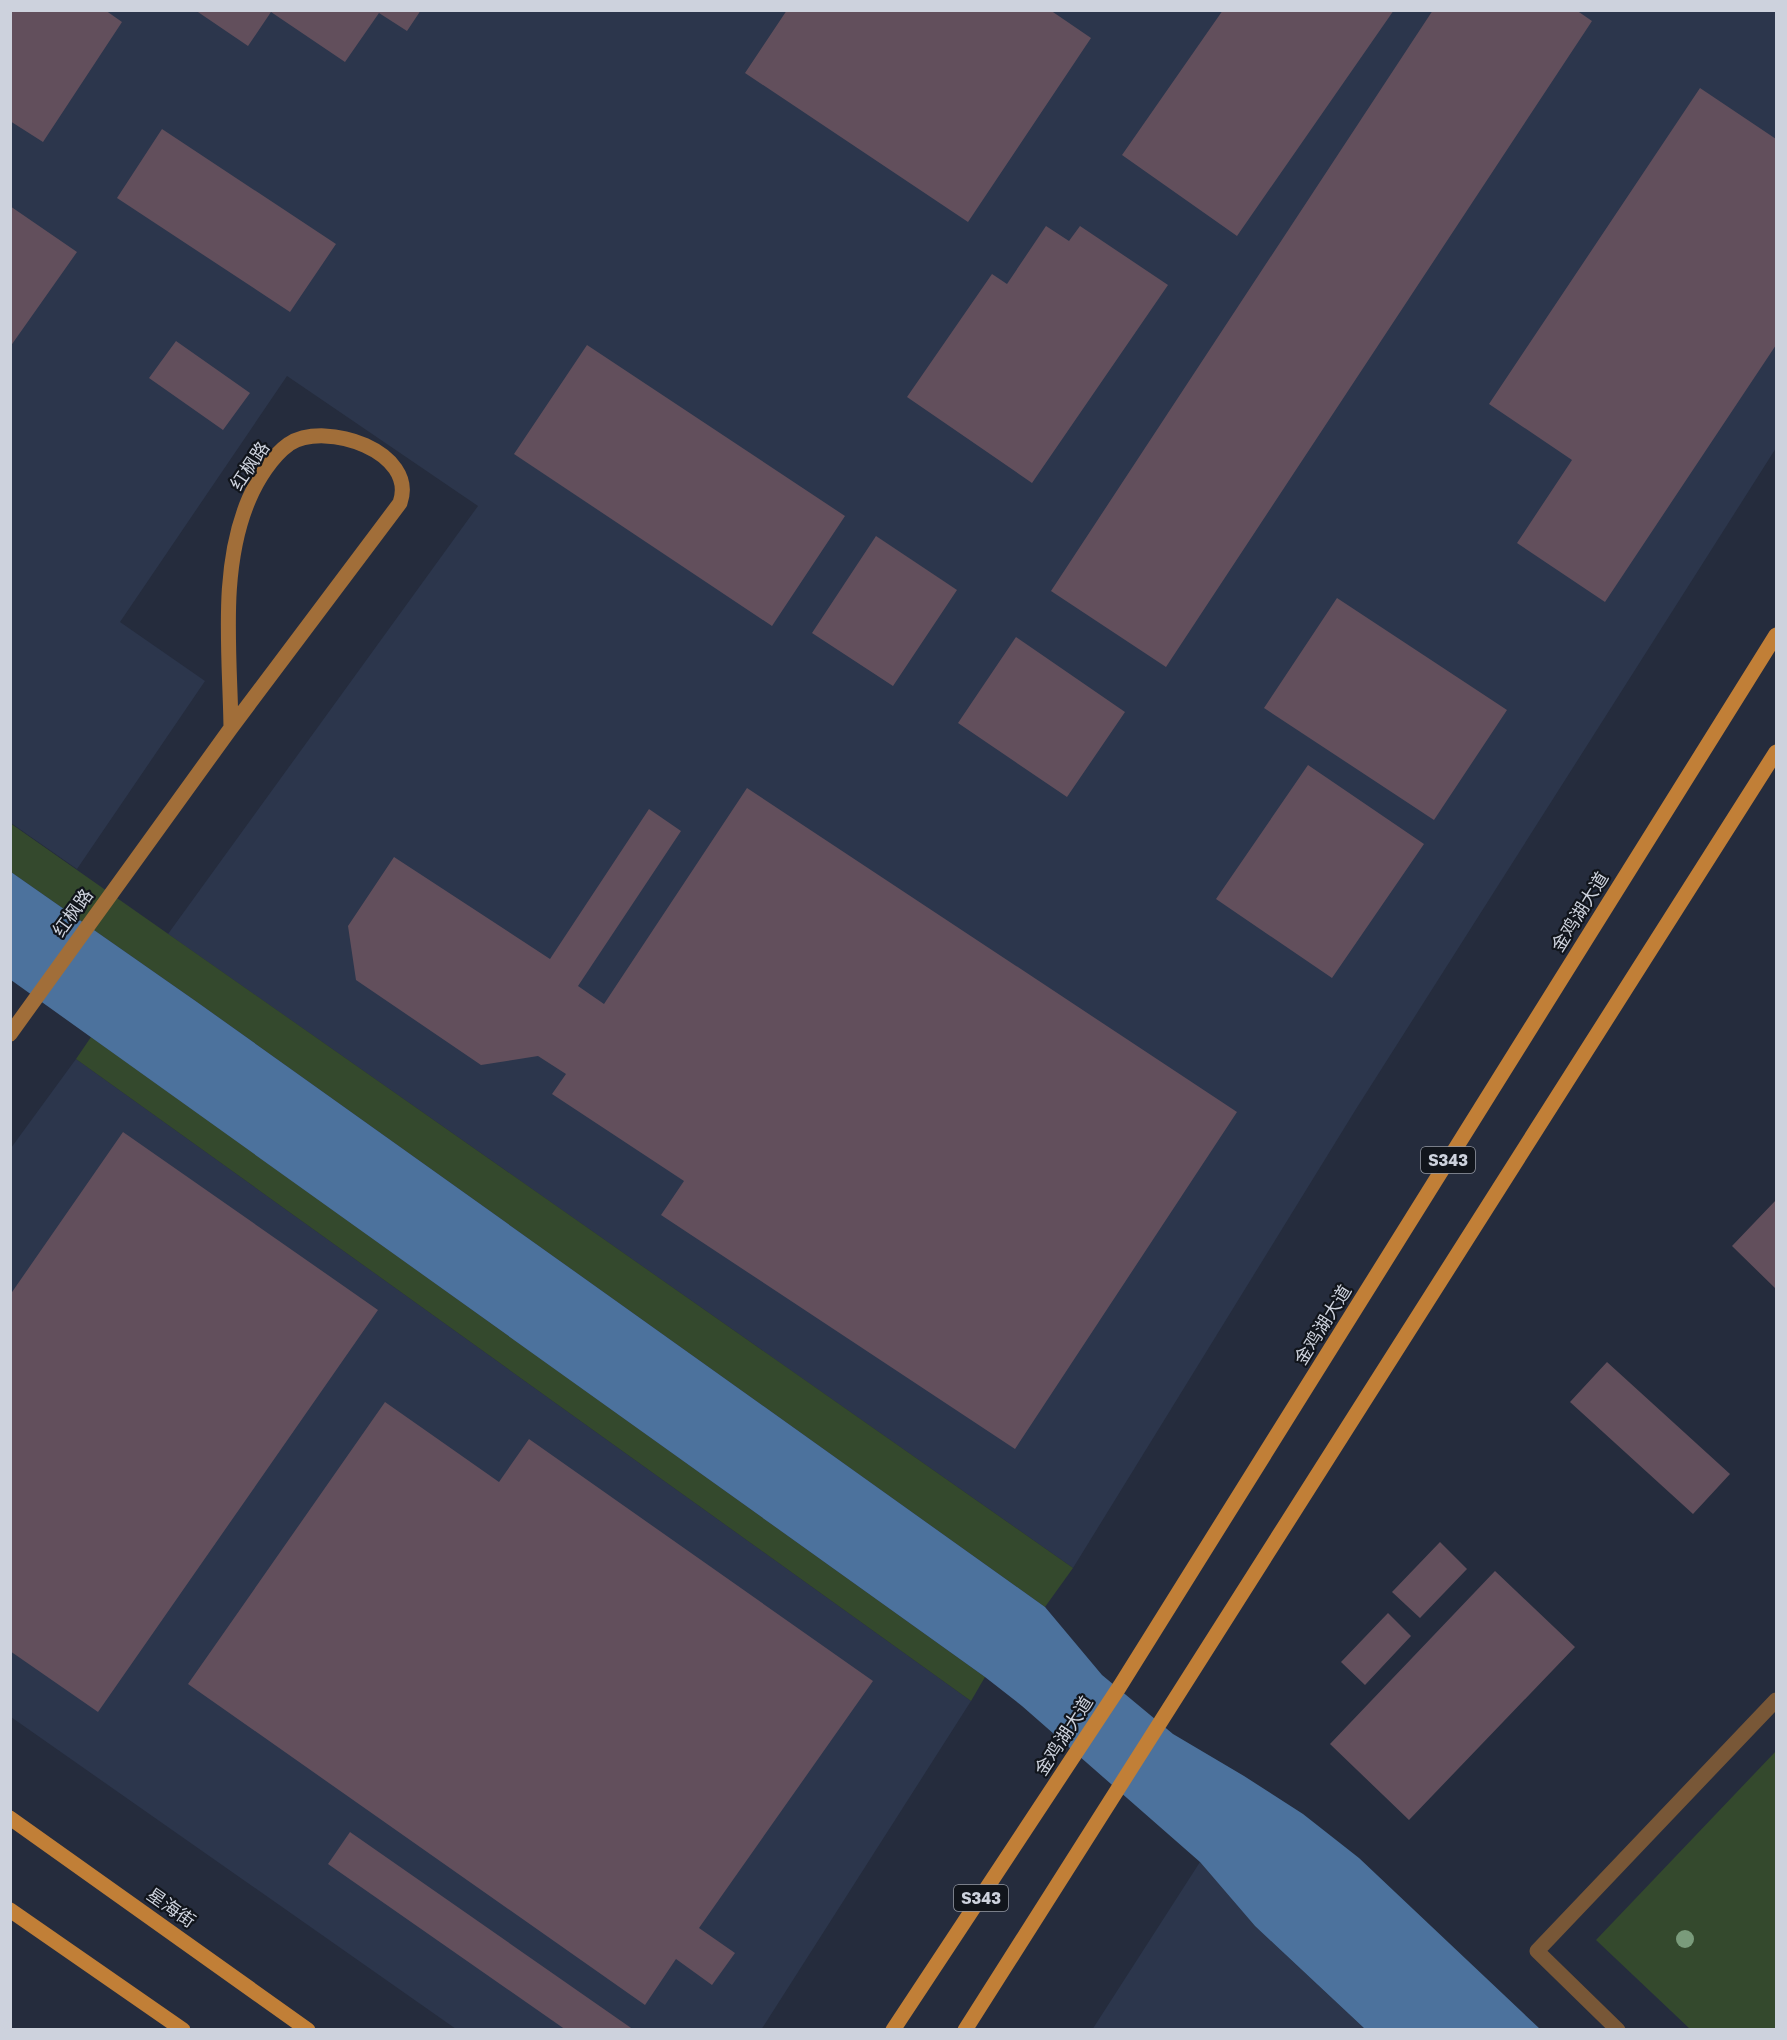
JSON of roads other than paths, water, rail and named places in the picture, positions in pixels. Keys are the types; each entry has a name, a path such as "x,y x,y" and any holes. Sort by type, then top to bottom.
{"main road":[{"name":"金鸡湖大道","path":"893,2030 1120,1686 1776,635"},
{"path":"965,2030 1776,752"},
{"name":"星海街","path":"10,1818 308,2030"},
{"path":"10,1910 183,2030"}],"street":[{"name":"红枫路","path":"10,1034 231,728 400,503 404,488 399,474 390,463 366,445 331,435 298,439 276,457 249,498 238,527 229,612 231,728"},
{"path":"1618,2030 1537,1951 1776,1700"}],"water":[{"path":"11,872 197,1002 1045,1607 1102,1675 1173,1734 1303,1814 1359,1858 1540,2029 1365,2029 1255,1926 1200,1862 1022,1706 985,1677 11,980"}]}
